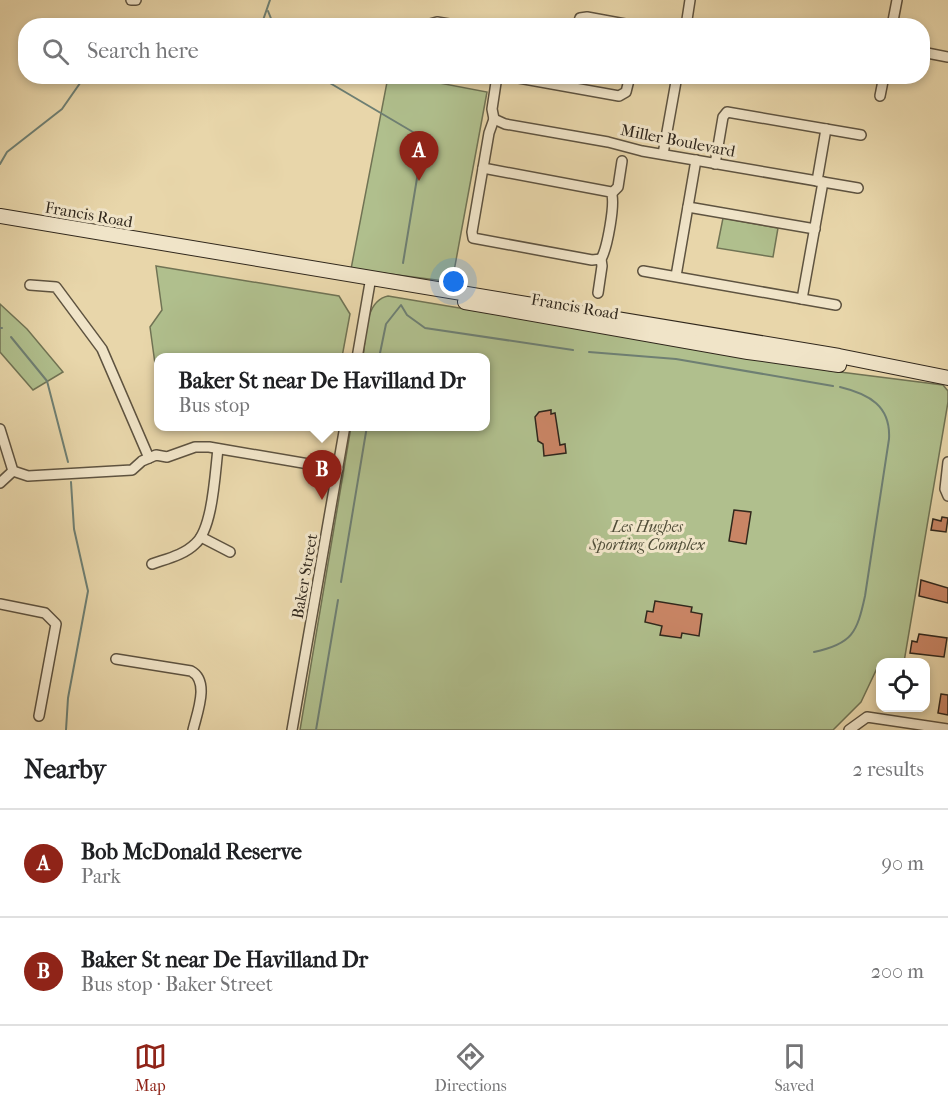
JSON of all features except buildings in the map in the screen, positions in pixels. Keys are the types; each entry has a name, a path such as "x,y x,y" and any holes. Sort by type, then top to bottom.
{"main road":[{"name":"Francis Road","path":"3,216 242,258 310,276 370,281 848,358 948,378"}],"street":[{"path":"130,0 136,0"},
{"path":"687,18 690,0"},
{"path":"894,18 897,0"},
{"path":"930,54 948,57"},
{"path":"496,84 492,109 494,119 472,232 474,239 592,260 601,259"},
{"path":"550,84 621,96 627,91 628,84"},
{"path":"663,154 676,84"},
{"path":"880,96 882,84"},
{"path":"715,164 723,117 727,112 861,135"},
{"name":"Miller Boulevard","path":"494,119 505,124 715,164 858,188"},
{"path":"802,299 815,229 826,129"},
{"path":"676,276 696,160"},
{"path":"612,193 618,187 622,161"},
{"path":"483,168 604,189 612,193"},
{"path":"598,293 601,259 605,251 613,202 612,193"},
{"path":"688,207 815,229"},
{"path":"643,271 836,305"},
{"path":"358,353 370,281"},
{"path":"30,285 56,287 102,349 149,458"},
{"path":"0,429 13,471"},
{"name":"Baker Street","path":"292,730 344,431"},
{"path":"13,471 28,476 132,470 156,455 167,457 195,447 338,469"},
{"path":"152,564 178,555 196,544 206,529 218,449"},
{"path":"947,495 945,482 948,462"},
{"path":"0,483 13,471"},
{"path":"201,537 230,552"},
{"path":"0,604 45,613 56,624 39,716"},
{"path":"116,659 191,671 198,676 202,686 193,730"},
{"path":"849,730 867,717 948,729"}],"green space":[{"path":"387,84 445,84 487,92 452,282 351,269"},
{"path":"723,218 778,228 773,257 717,248"},
{"path":"156,266 339,296 350,314 343,353 154,353 154,356 150,327 162,310"},
{"name":"Les Hughes Sporting Complex","path":"388,296 832,371 943,385 948,391 948,402 905,658 876,658 876,670 861,702 833,730 300,730 350,431 490,431 490,353 363,353 368,321 374,305 380,299"},
{"path":"0,304 27,329 63,372 33,390 0,352"}],"waterway":[{"path":"264,18 270,0"},
{"path":"268,11 271,18"},
{"path":"0,164 7,152 62,109 79,84"},
{"path":"332,84 418,135 422,148 403,263"},
{"path":"380,353 386,324 401,305 407,315 425,328 573,350"},
{"path":"11,337 47,381 68,462"},
{"path":"589,352 676,359 833,386"},
{"path":"814,652 845,641 851,635 859,619 865,596 889,439 886,418 876,403 860,393 840,387"},
{"path":"341,582 366,431"},
{"path":"66,730 68,698 88,591 74,529 71,482"},
{"path":"316,730 338,600"}],"place":[{"name":"Bob McDonald Reserve","path":"419,181"},
{"name":"Baker St near De Havilland Dr","path":"322,500"}]}
